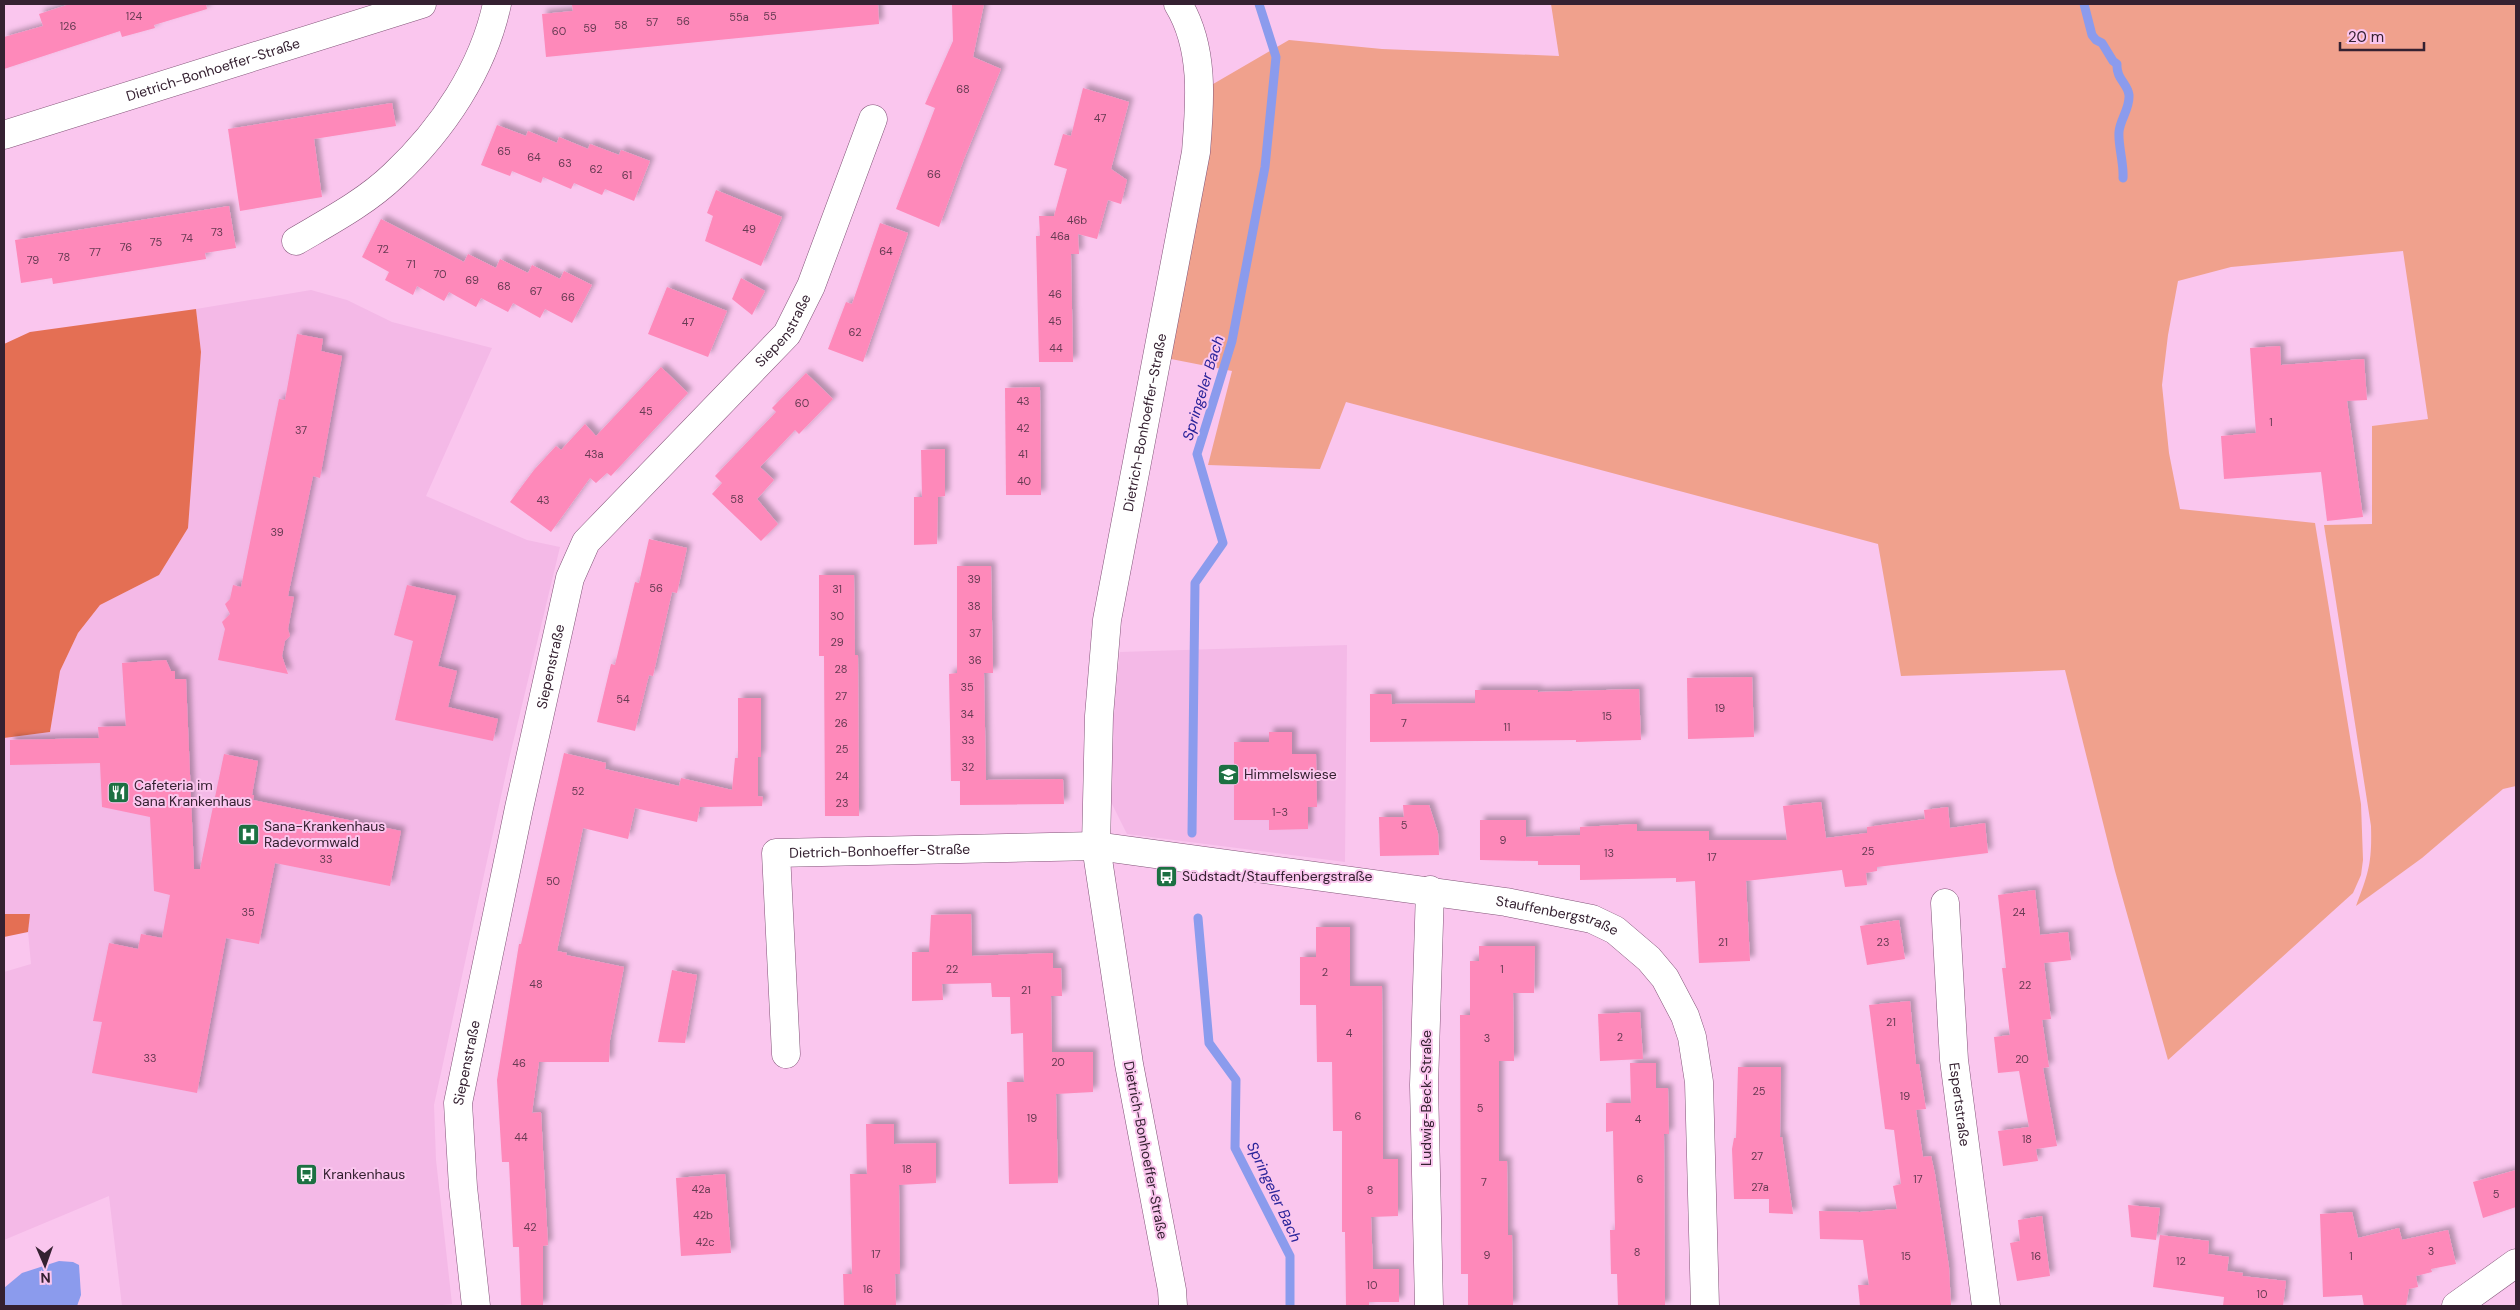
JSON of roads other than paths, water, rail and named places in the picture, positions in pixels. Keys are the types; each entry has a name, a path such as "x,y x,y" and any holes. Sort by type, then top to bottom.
{"street":[{"name":"Dietrich-Bonhoeffer-Straße","path":"4,135 422,4"},
{"path":"296,241 353,207 394,175 440,123 469,79 486,44 497,4"},
{"name":"Dietrich-Bonhoeffer-Straße","path":"1173,1306 1172,1290 1129,1064 1096,846 1099,716 1107,620 1196,152 1200,97 1199,76 1188,27 1178,4"},
{"name":"Siepenstraße","path":"476,1306 462,1187 458,1103 519,808 570,578 586,542 787,334 811,286 873,119"},
{"name":"Dietrich-Bonhoeffer-Straße","path":"786,1054 776,853 1096,846"},
{"name":"Stauffenbergstraße","path":"1096,846 1430,890 1506,902 1592,919 1615,930 1631,941 1665,978 1685,1016 1692,1037 1699,1082 1705,1306"},
{"name":"Ludwig-Beck-Straße","path":"1429,1306 1424,1085 1430,890"},
{"name":"Espertstraße","path":"1945,903 1954,1060 1986,1306"},
{"path":"2456,1306 2516,1264"}],"water":[{"path":"59,1261 73,1262 79,1265 81,1295 77,1306 4,1306 4,1288 22,1273"}],"waterway":[{"name":"Springeler Bach","path":"1192,833 1195,583 1223,543 1197,454 1232,341 1265,167 1276,57 1259,4"},
{"path":"2084,4 2092,35 2102,43 2113,61 2117,64 2118,74 2129,95 2128,105 2119,132 2123,178"},
{"name":"Springeler Bach","path":"1198,918 1209,1043 1236,1080 1235,1148 1290,1256 1290,1306"}],"place":[{"name":"Himmelswiese","path":"1228,774"},
{"name":"Cafeteria im Sana Krankenhaus","path":"118,793"},
{"name":"Sana-Krankenhaus Radevormwald","path":"248,834"},
{"name":"Südstadt/Stauffenbergstraße","path":"1166,876"},
{"name":"Krankenhaus","path":"307,1174"}]}
